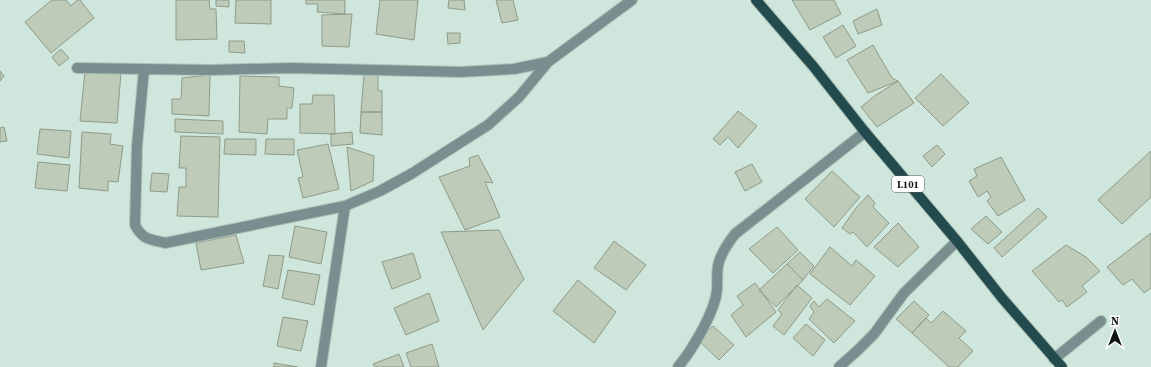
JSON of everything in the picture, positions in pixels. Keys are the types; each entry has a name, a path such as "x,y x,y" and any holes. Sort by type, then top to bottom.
{"main road":[{"name":"L101","path":"756,0 813,66 865,132 957,241 1002,298 1062,367"}],"street":[{"path":"144,70 137,146 135,224 140,234 149,239 165,243 345,206 380,191 411,174 488,125 519,97 548,62 632,0"},
{"path":"77,68 210,70 290,68 460,72 514,69 548,62"},
{"path":"678,367 703,327 716,299 718,265 725,247 735,234 865,132"},
{"path":"321,367 345,206"},
{"path":"839,367 874,334 904,293 957,241"},
{"path":"1054,358 1101,321"}],"building":[{"path":"52,0 66,0 71,6 77,0 80,0 94,18 51,53 25,22"},
{"path":"176,0 209,0 210,9 216,9 217,39 176,40"},
{"path":"216,0 229,0 229,7 216,6"},
{"path":"236,0 271,0 271,24 235,23"},
{"path":"306,0 345,0 345,14 317,12 318,4 306,4"},
{"path":"380,0 418,0 414,40 376,34"},
{"path":"449,0 464,0 465,10 448,8"},
{"path":"496,0 513,0 518,20 502,23"},
{"path":"792,0 834,0 841,14 810,30"},
{"path":"877,9 882,25 858,34 853,21"},
{"path":"352,14 349,47 322,46 322,15"},
{"path":"843,25 856,46 836,58 823,37"},
{"path":"447,33 460,33 460,43 448,44"},
{"path":"229,41 244,41 245,53 229,52"},
{"path":"873,45 892,78 898,81 868,93 847,60"},
{"path":"61,49 69,58 59,66 52,57"},
{"path":"0,71 4,76 0,81"},
{"path":"85,71 121,72 117,123 80,121"},
{"path":"364,74 378,74 378,90 382,91 382,112 361,112"},
{"path":"941,74 969,103 943,126 915,98"},
{"path":"210,75 209,116 172,114 172,99 181,99 182,78"},
{"path":"240,76 279,77 279,86 294,88 292,108 287,108 287,119 268,119 267,134 239,132"},
{"path":"898,81 914,103 877,127 861,107"},
{"path":"313,95 334,95 335,134 300,133 300,104 312,104"},
{"path":"738,111 757,126 738,148 728,137 720,145 713,139"},
{"path":"361,112 382,112 382,135 360,133"},
{"path":"175,119 223,121 223,134 175,132"},
{"path":"4,127 7,141 0,142 0,128"},
{"path":"40,129 71,131 69,158 37,154"},
{"path":"82,132 111,134 110,144 123,146 118,182 108,181 108,191 79,188"},
{"path":"352,132 353,144 331,146 331,134"},
{"path":"181,136 220,137 218,217 177,216 179,187 186,187 186,168 179,168"},
{"path":"225,139 256,139 256,155 224,154"},
{"path":"266,139 294,139 294,155 265,154"},
{"path":"328,144 339,189 303,198 298,178 303,177 297,150"},
{"path":"937,145 945,154 932,167 923,156"},
{"path":"347,147 374,156 373,181 351,191"},
{"path":"1151,151 1151,197 1122,224 1098,200"},
{"path":"478,155 493,183 485,182 500,217 465,230 439,177 470,166 469,158"},
{"path":"1001,157 1025,200 998,216 987,201 991,197 987,191 978,197 969,181 977,176 974,169"},
{"path":"38,162 70,165 67,191 35,188"},
{"path":"752,164 762,182 745,191 735,172"},
{"path":"832,171 860,197 834,227 805,199"},
{"path":"152,173 169,174 167,192 150,191"},
{"path":"868,195 875,203 873,207 889,223 867,247 853,232 850,234 842,228 856,208"},
{"path":"1038,208 1047,217 1002,257 994,248"},
{"path":"986,216 1002,232 988,244 971,229"},
{"path":"898,223 919,247 898,267 874,247"},
{"path":"295,226 327,232 321,264 289,257"},
{"path":"777,227 798,250 773,273 749,249"},
{"path":"499,230 524,279 483,330 441,232"},
{"path":"1151,233 1151,288 1144,293 1132,279 1123,285 1107,267"},
{"path":"236,235 244,263 201,270 196,243"},
{"path":"614,241 646,265 626,290 594,268"},
{"path":"1066,245 1086,257 1100,271 1082,286 1087,292 1067,307 1062,300 1059,302 1032,271"},
{"path":"830,247 852,266 856,260 875,276 850,305 810,274"},
{"path":"800,252 814,266 803,280 787,264"},
{"path":"413,253 421,278 392,289 382,262"},
{"path":"269,255 284,256 278,289 263,286"},
{"path":"787,264 803,280 776,307 759,290"},
{"path":"288,270 320,275 314,305 282,298"},
{"path":"578,280 616,312 594,343 553,311"},
{"path":"755,283 776,312 746,337 731,315 743,305 737,296"},
{"path":"797,285 812,298 784,335 773,326 782,314 778,310"},
{"path":"429,293 439,321 406,335 394,308"},
{"path":"827,299 855,321 834,343 809,319 814,312 810,306 814,301 819,307"},
{"path":"914,301 929,315 912,333 896,319"},
{"path":"943,311 966,331 959,338 973,351 958,367 949,367 912,333 926,318 931,323"},
{"path":"283,317 308,321 301,351 277,346"},
{"path":"806,324 825,340 813,356 793,338"},
{"path":"713,326 734,345 719,360 698,340"},
{"path":"432,344 439,367 411,367 406,353"},
{"path":"399,354 404,367 375,367 373,364"},
{"path":"274,363 298,367 274,367"}]}
